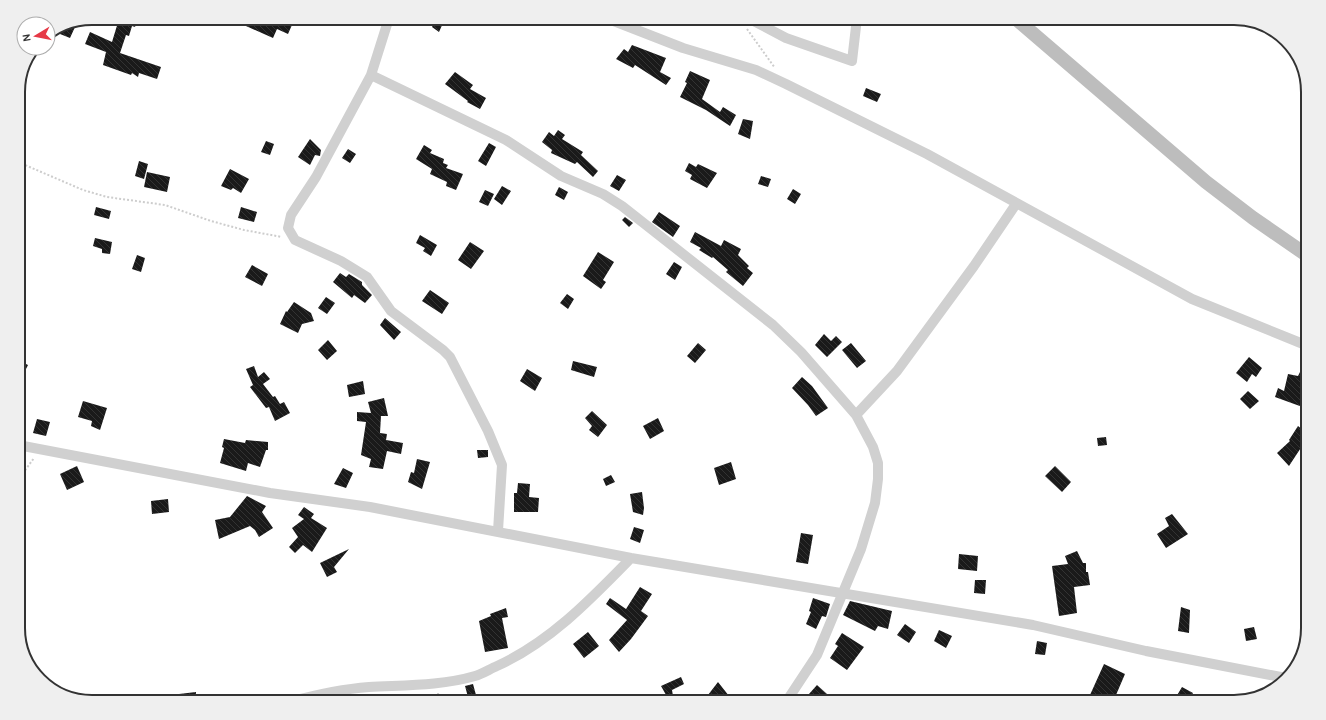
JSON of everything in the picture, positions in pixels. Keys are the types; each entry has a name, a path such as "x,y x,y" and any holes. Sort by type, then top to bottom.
{"main road":[{"path":"1024,25 1206,182 1253,218 1301,251"}],"street":[{"path":"387,25 371,75 316,177 291,215 288,228 295,240 341,261 367,277 391,311 443,350 450,357 488,431 502,465 498,531"},
{"path":"624,25 683,48 756,70 786,84 927,154 1192,299 1301,343"},
{"path":"755,25 786,38 852,61 856,25"},
{"path":"371,75 506,140 561,176 603,194 622,206 773,325 801,352 856,415 874,447 878,463 878,479 873,510 861,549 817,655 791,695"},
{"path":"856,415 901,365 974,266 1016,204"},
{"path":"25,446 270,493 370,507 450,524 498,531 631,558 1033,625 1146,651 1279,677"},
{"path":"318,695 331,692 434,683 475,676 532,647 565,623 631,558"}],"path":[{"path":"749,25 786,84"},
{"path":"25,165 83,190 107,197 165,205 211,221 244,230 295,240"},
{"path":"25,471 41,449"}],"building":[{"path":"117,25 136,25 135,27 132,26 129,36 126,35 120,53 161,67 157,79 139,73 138,77 132,73 131,75 103,65 106,52 85,44 90,32 112,42"},
{"path":"244,25 292,25 288,34 277,29 273,38"},
{"path":"433,25 442,25 439,32 432,27"},
{"path":"75,27 70,38 60,34 66,30"},
{"path":"632,45 666,58 660,72 671,78 666,85 635,65 633,68 616,59 624,49 628,52"},
{"path":"690,71 710,80 702,99 720,112 723,107 736,115 730,126 706,110 680,97 687,83 685,82"},
{"path":"455,72 473,85 470,89 486,98 480,109 467,102 468,101 445,84"},
{"path":"866,88 881,94 877,102 863,96"},
{"path":"743,119 753,121 750,139 738,134"},
{"path":"558,130 565,135 562,139 583,152 581,155 598,171 593,177 577,162 575,164 551,153 552,150 542,142 549,132 554,136"},
{"path":"310,139 321,150 320,156 315,155 310,165 298,157"},
{"path":"266,141 274,144 270,155 261,152"},
{"path":"489,143 496,147 486,166 478,161"},
{"path":"424,145 432,150 430,153 444,159 443,163 448,165 446,168 463,174 456,190 446,186 447,182 430,174 432,169 416,159"},
{"path":"348,149 356,154 350,163 342,158"},
{"path":"139,161 148,164 144,179 135,176"},
{"path":"689,163 696,167 698,164 717,173 707,188 690,179 692,175 685,171"},
{"path":"230,169 249,179 241,193 233,188 231,190 221,186"},
{"path":"147,172 170,177 167,192 144,187"},
{"path":"617,175 626,180 619,191 610,186"},
{"path":"761,176 771,179 768,187 758,184"},
{"path":"502,186 511,191 502,205 494,199"},
{"path":"559,187 568,192 564,200 555,195"},
{"path":"793,189 801,194 795,204 787,199"},
{"path":"485,190 494,194 488,206 479,202"},
{"path":"96,207 111,211 109,219 94,215"},
{"path":"241,207 257,212 254,222 238,218"},
{"path":"659,212 680,226 673,237 652,222"},
{"path":"625,217 633,223 629,227 622,220"},
{"path":"695,232 721,246 724,240 741,249 738,255 749,266 747,268 753,273 743,286 726,272 728,270 713,257 712,258 699,250 701,248 690,242"},
{"path":"420,235 437,245 431,256 423,251 425,248 416,243"},
{"path":"95,238 112,242 110,254 102,253 102,249 93,246"},
{"path":"470,242 484,251 471,269 458,260"},
{"path":"598,252 614,262 603,280 606,282 601,289 583,276"},
{"path":"137,255 145,258 141,272 132,269"},
{"path":"674,262 682,267 675,280 666,274"},
{"path":"252,265 268,274 262,286 245,277"},
{"path":"340,273 346,277 349,274 362,282 362,285 372,295 365,303 354,295 352,298 333,282"},
{"path":"430,290 449,303 442,314 422,301"},
{"path":"567,294 574,299 568,309 560,303"},
{"path":"326,297 335,303 327,314 318,308"},
{"path":"294,302 311,313 314,321 302,324 298,333 280,324 286,311 287,312"},
{"path":"385,318 401,332 394,340 380,325"},
{"path":"824,334 831,341 836,336 842,342 827,357 815,345"},
{"path":"328,340 337,351 327,360 318,350"},
{"path":"698,343 706,350 695,363 687,356"},
{"path":"851,343 866,361 857,368 842,350"},
{"path":"1249,357 1262,368 1256,377 1252,374 1247,382 1236,373"},
{"path":"573,361 597,367 594,377 571,370"},
{"path":"25,364 28,365 25,371"},
{"path":"254,366 258,377 264,372 270,379 263,384 273,397 275,396 280,404 284,402 290,413 275,421 269,407 266,408 250,387 253,385 246,369"},
{"path":"527,369 542,378 535,391 520,381"},
{"path":"1301,370 1301,406 1275,397 1278,388 1284,391 1288,374 1298,376"},
{"path":"802,377 812,386 828,408 816,416 792,388"},
{"path":"363,381 365,394 349,397 347,385"},
{"path":"1248,391 1259,401 1250,409 1240,399"},
{"path":"384,398 388,416 381,416 380,433 387,434 386,440 403,443 401,454 387,451 383,469 369,467 371,459 361,455 366,422 357,421 357,412 371,413 368,402"},
{"path":"83,401 107,408 100,430 91,426 92,421 78,417"},
{"path":"592,411 607,425 598,437 589,430 592,426 585,418"},
{"path":"658,418 664,431 650,439 643,426"},
{"path":"37,419 50,422 46,436 33,433"},
{"path":"1298,426 1301,428 1301,448 1289,466 1277,453 1290,441 1289,440"},
{"path":"1106,437 1107,445 1098,446 1097,438"},
{"path":"224,439 245,443 246,440 268,442 268,450 266,450 260,467 248,463 246,471 220,463 224,448 222,447"},
{"path":"477,450 488,450 488,457 478,458"},
{"path":"417,459 430,462 422,489 408,482 411,472 414,473"},
{"path":"731,462 736,479 719,485 714,468"},
{"path":"77,466 84,482 67,490 60,474"},
{"path":"1055,466 1071,482 1062,492 1045,476"},
{"path":"343,468 353,473 346,488 334,484"},
{"path":"611,475 615,482 606,486 603,479"},
{"path":"518,483 530,484 529,497 539,498 538,512 514,512 514,493 517,493"},
{"path":"642,492 644,508 643,515 633,512 630,494"},
{"path":"247,496 266,506 262,512 273,528 259,537 255,530 250,526 219,539 215,520 230,517"},
{"path":"168,499 169,512 152,514 151,501"},
{"path":"304,507 314,514 311,518 327,528 312,552 303,545 295,553 289,547 298,537 292,528 304,519 298,515"},
{"path":"1172,514 1188,534 1166,548 1157,534 1169,526 1165,518"},
{"path":"634,527 644,530 640,543 630,539"},
{"path":"801,533 813,535 808,564 796,562"},
{"path":"349,549 334,567 337,572 327,577 320,563"},
{"path":"1077,551 1083,563 1086,563 1086,572 1088,572 1090,585 1074,587 1077,613 1059,616 1052,566 1068,564 1065,556"},
{"path":"959,554 978,556 977,571 958,569"},
{"path":"975,580 986,580 985,594 974,593"},
{"path":"640,587 652,594 641,611 648,616 619,652 609,640 627,620 606,604 610,598 626,609"},
{"path":"813,598 830,604 826,617 822,616 816,629 806,624 811,612 809,611"},
{"path":"850,601 892,611 888,629 878,626 875,631 843,615"},
{"path":"1181,607 1190,610 1189,633 1178,631"},
{"path":"506,608 508,617 502,618 508,648 485,652 479,621 491,616 490,614"},
{"path":"905,624 916,632 909,643 897,635"},
{"path":"1254,627 1257,639 1246,641 1244,629"},
{"path":"939,630 952,636 946,648 934,641"},
{"path":"588,632 599,646 584,658 573,644"},
{"path":"842,633 864,647 847,670 830,658 838,646 835,644"},
{"path":"1037,641 1047,643 1045,655 1035,654"},
{"path":"1104,664 1125,674 1116,695 1090,695"},
{"path":"681,677 684,684 672,690 673,695 666,695 661,686"},
{"path":"718,682 728,695 708,695"},
{"path":"473,684 476,695 467,695 465,686"},
{"path":"817,685 827,694 810,695 809,694"},
{"path":"1182,687 1193,693 1192,695 1177,695"},
{"path":"196,692 196,695 179,694"}]}
